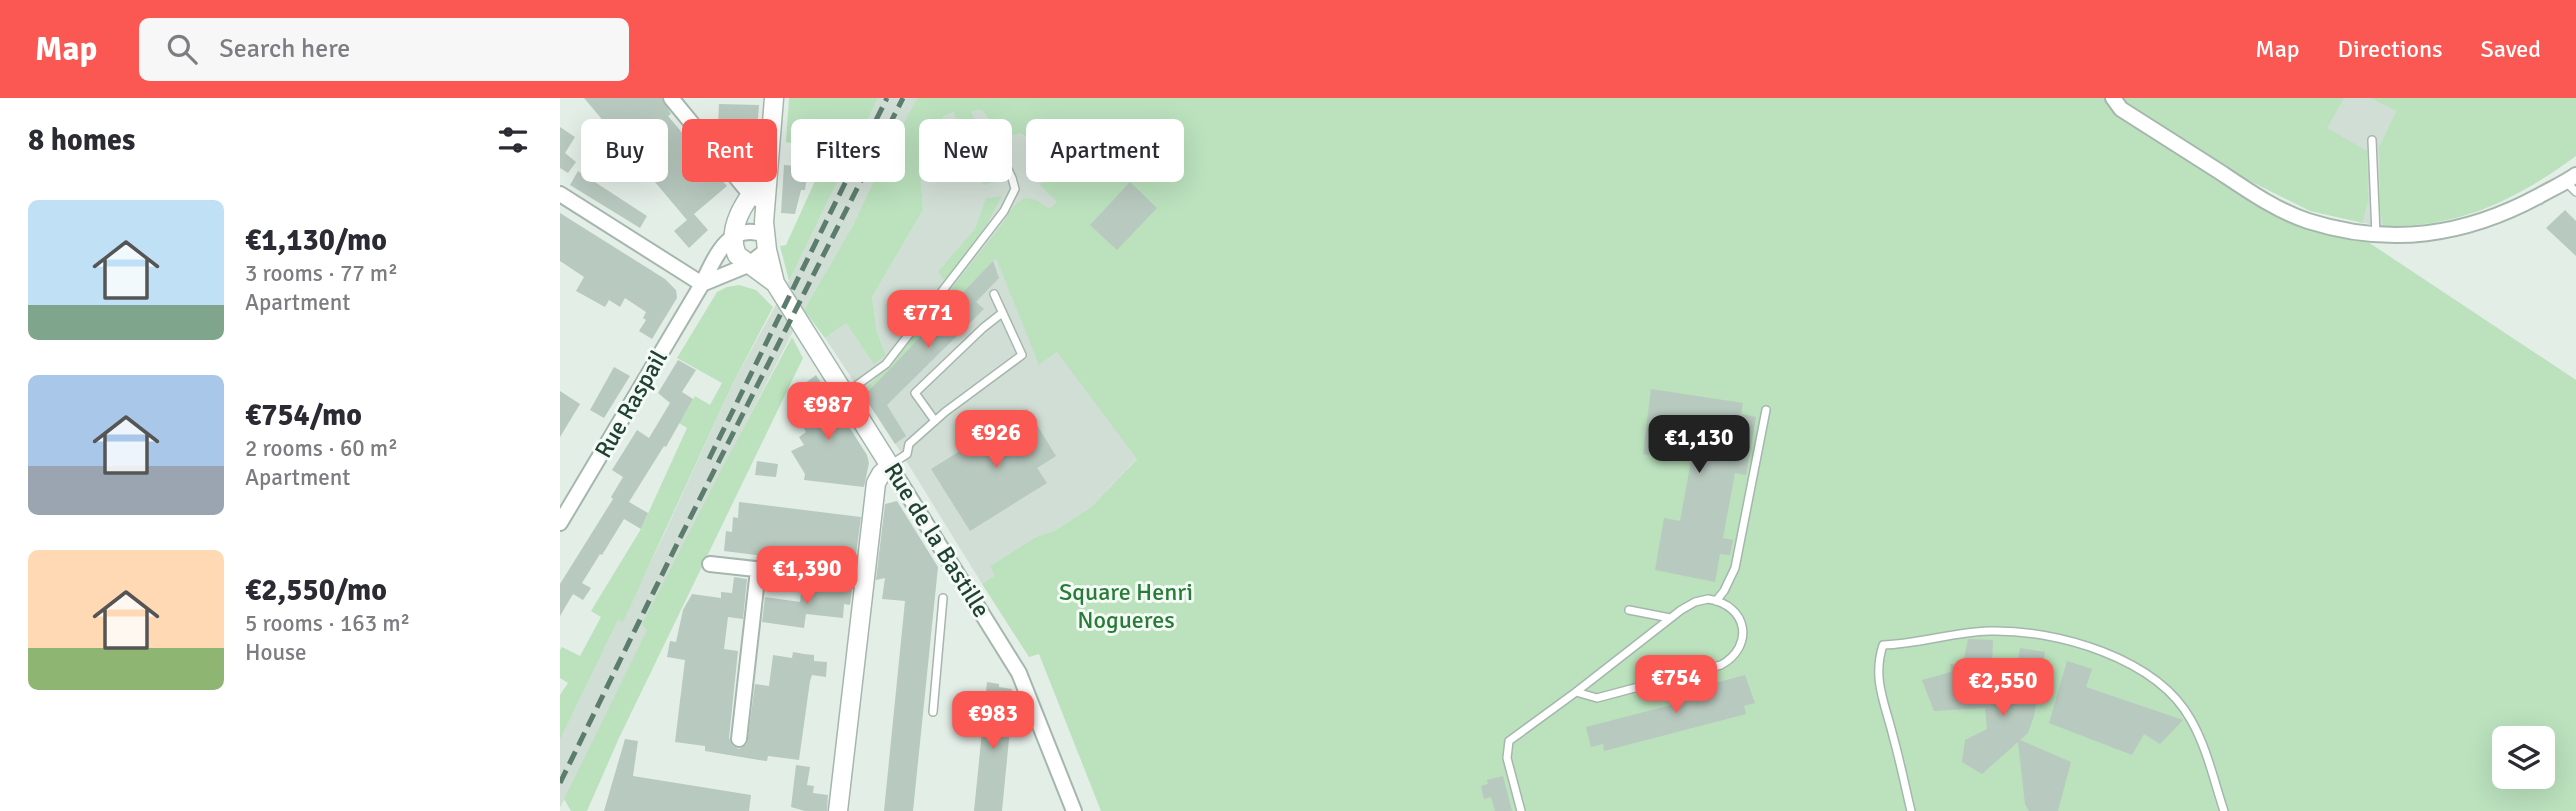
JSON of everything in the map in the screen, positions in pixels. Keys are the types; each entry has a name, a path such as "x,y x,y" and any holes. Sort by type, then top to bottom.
{"street":[{"path":"671,98 758,200"},
{"path":"732,236 758,200 769,169 774,98"},
{"path":"2113,98 2121,109 2253,194 2307,220 2376,234 2414,236 2460,228 2504,215 2572,183"},
{"path":"560,194 702,284 748,265 766,242 748,232 732,236"},
{"name":"Rue de la Bastille","path":"758,200 775,283 1019,673 1074,811"},
{"name":"Rue de la Bastille","path":"732,236 737,255 775,283"},
{"name":"Rue Raspail","path":"560,523 720,250 732,236"},
{"path":"838,811 876,483 890,466"},
{"path":"710,564 865,581"},
{"path":"739,739 758,570"}],"lane":[{"path":"2372,140 2376,234"},
{"path":"845,393 886,364 1004,211 1015,189 1012,178"},
{"path":"890,466 907,454 909,444 936,421 1022,355 994,294"},
{"path":"936,421 915,393 1002,313"},
{"path":"1716,601 1735,568 1766,410"},
{"path":"933,712 943,598"},
{"path":"1521,811 1507,758 1509,741 1695,602 1716,601 1731,607 1741,624 1743,634 1737,654 1721,665 1597,698 1576,692"},
{"path":"1629,610 1671,618"},
{"path":"1911,811 1894,736 1880,693 1878,662 1884,645 1990,631 2049,636 2078,643 2131,665 2158,684 2177,700 2190,718 2199,736 2224,811"}],"shaded area":[{"path":"878,98 917,98 905,120 868,119"},
{"path":"2344,98 2370,98 2396,111 2379,147 2380,212 2383,226 2363,223 2368,201 2326,128"},
{"path":"982,110 989,119 942,119 954,112"},
{"path":"1019,133 1026,138 1026,182 1057,182 1058,201 1039,365 1073,340 1159,435 1091,507 1056,530 1036,537 990,566 996,576 982,584 900,451 825,338 846,323 874,363 886,355 877,332 872,297 923,210 921,182 1012,182 1012,136"},
{"path":"837,182 873,182 853,225 804,310 643,624 648,629 560,808 560,740 618,620 622,621 662,539 732,385 789,281"}],"green space":[{"path":"789,98 878,98 868,119 791,119 791,143 786,142"},
{"name":"Square Henri Nogueres","path":"917,98 2105,98 2129,121 2239,190 2368,242 2576,380 2576,811 1101,811 1039,654 1029,657 982,584 995,576 990,566 1036,537 1056,530 1091,507 1137,459 1057,352 1039,365 996,258 864,397 861,393 899,355 1017,203 1027,199 1034,200 1049,209 1057,202 1040,185 1042,182 1184,182 1184,119 1026,119 1026,137 1020,133 1012,136 1012,119 989,119 982,110 971,111 974,119 956,119 954,112 942,119 919,119 919,182 923,210 872,297 877,332 886,355 874,364 846,323 825,338 804,310 853,225 873,182 905,182 905,120"},
{"path":"2120,98 2344,98 2327,128 2367,151 2368,201 2363,223 2310,211 2244,178"},
{"path":"2370,98 2576,98 2576,156 2531,186 2486,208 2437,222 2383,226 2380,212 2379,147 2396,111"},
{"path":"815,182 837,182 789,281 780,246 786,245"},
{"path":"1002,196 977,242 944,280 938,272 975,229 986,198"},
{"path":"739,285 756,290 773,307 732,385 623,622 618,620 560,740 560,695 568,683 560,678 560,650 562,647 580,656 601,617 591,611 641,529 687,428 679,423 695,396 710,405 722,383 677,358 717,292"},
{"path":"792,337 803,358 619,738 587,811 571,811 564,799 647,630 642,624"}],"building":[{"path":"584,98 662,98 671,114 668,116 682,133 682,182 724,182 727,186 687,220 655,182 668,182 668,119 602,119"},
{"path":"719,104 759,105 758,119 718,119"},
{"path":"560,127 575,137 565,153 576,162 568,173 560,168"},
{"path":"784,165 791,166 791,182 806,182 805,190 801,190 795,214 781,213"},
{"path":"578,171 581,173 581,182 595,182 647,216 640,228 570,185"},
{"path":"1130,182 1157,208 1117,250 1090,225"},
{"path":"2565,210 2576,221 2576,256 2546,228"},
{"path":"560,213 665,279 676,290 677,298 652,339 639,331 646,320 643,318 646,312 625,298 620,307 609,300 605,307 576,291 584,277 560,261"},
{"path":"694,214 708,230 689,248 674,231"},
{"path":"993,261 999,278 976,302 984,309 887,405 906,436 895,444 864,396"},
{"path":"678,360 696,370 682,392 693,399 666,447 664,446 629,502 648,513 641,529 624,519 582,583 591,588 583,600 573,594 560,616 560,584 613,499 611,497 623,477 612,470 637,430 649,438 670,403 658,393"},
{"path":"614,367 630,376 604,418 590,410"},
{"path":"816,375 867,455 869,463 864,487 804,480 805,474 791,451 804,445 799,437 806,432 794,411 801,406 799,403 810,395 804,384"},
{"path":"1651,389 1743,403 1741,414 1756,417 1746,475 1735,473 1723,538 1733,540 1730,555 1720,554 1715,582 1655,570 1664,518 1680,521 1691,461 1643,454"},
{"path":"560,391 580,404 560,437"},
{"path":"1027,409 1056,456 1037,468 1047,483 970,531 931,469"},
{"path":"757,461 778,464 776,477 755,475"},
{"path":"897,501 938,567 913,811 884,811 905,601 882,599 885,578 876,580 885,504"},
{"path":"739,502 861,517 854,570 804,565 805,561 724,551 726,531 732,532 733,517 738,518"},
{"path":"734,577 747,579 743,619 728,617 724,649 738,651 729,738 733,746 739,749 747,744 755,684 769,686 773,655 792,658 793,652 814,655 814,661 827,662 826,677 812,675 810,681 799,760 768,756 767,761 759,760 705,751 705,746 675,742 685,660 667,657 670,641 676,642 683,610 692,594 721,598 721,592 732,593"},
{"path":"802,584 852,589 850,605 844,604 843,618 806,614 804,628 762,622 765,597 800,602"},
{"path":"1968,639 1993,640 1992,665 2017,668 2020,648 2045,652 2034,716 2028,733 2020,740 2071,762 2058,811 2029,811 2025,804 2018,742 1982,774 1962,762 1965,740 1987,729 1985,708 1934,711 1922,680 1951,672 1950,664 1963,664"},
{"path":"2067,661 2092,669 2086,687 2183,720 2160,744 2144,734 2132,755 2049,723"},
{"path":"1745,675 1755,703 1744,706 1746,714 1604,751 1603,744 1591,747 1586,727 1691,700 1689,690"},
{"path":"987,682 1012,689 1011,704 1004,704 1000,728 1010,729 1002,811 974,811"},
{"path":"625,739 638,741 633,776 751,795 749,811 604,811"},
{"path":"796,765 810,767 807,785 814,786 813,793 828,795 827,811 805,811 791,807"},
{"path":"1503,776 1512,811 1495,811 1491,797 1484,799 1481,786 1488,784 1487,780"}],"railway":[{"path":"709,459 887,98"},
{"path":"560,783 680,538 903,98"}]}
